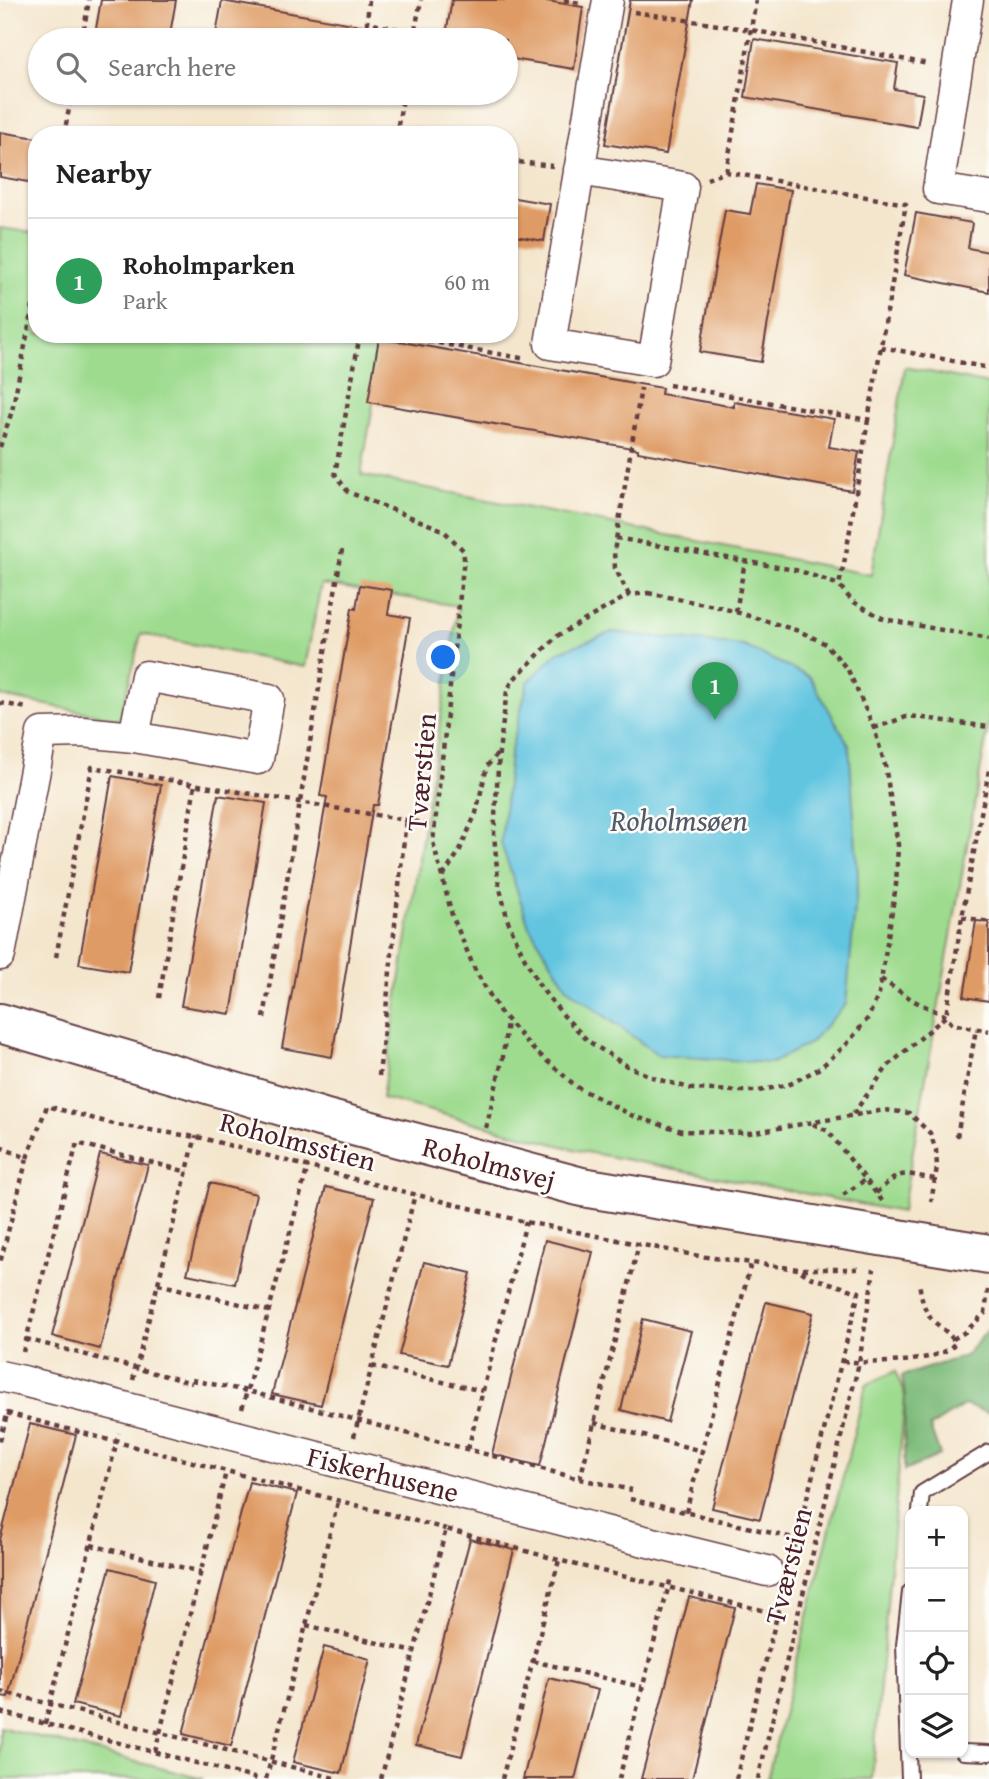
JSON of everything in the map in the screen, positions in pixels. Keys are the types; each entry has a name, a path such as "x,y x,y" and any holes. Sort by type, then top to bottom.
{"street":[{"path":"579,170 683,187 653,361 643,370 550,344 579,170 607,4"},
{"path":"975,4 957,69 938,188 989,197"},
{"path":"0,955 43,733 83,732 134,737"},
{"name":"Roholmsvej","path":"0,1023 323,1118 582,1187 988,1272"},
{"name":"Fiskerhusene","path":"14,1378 781,1575"}],"lane":[{"path":"921,1506 922,1493 989,1452"},
{"path":"905,1632 907,1695"},
{"path":"968,1752 989,1753"},
{"path":"909,1779 910,1758"}],"path":[{"path":"84,28 89,0"},
{"path":"369,0 367,23 394,28"},
{"path":"416,28 421,0"},
{"path":"564,0 607,4 957,69"},
{"path":"726,172 756,0"},
{"path":"66,126 70,105"},
{"path":"398,126 402,105"},
{"path":"518,162 579,170"},
{"path":"683,187 726,172 906,204 839,585"},
{"path":"0,447 12,411 28,331"},
{"name":"Tværstien","path":"358,343 335,474 348,492 443,530 463,550 433,842 452,915 475,970 500,1012 532,1048 577,1087 633,1116 682,1131 749,1133 852,1114 885,1110 909,1113 930,1133 936,1150 937,1167 931,1202"},
{"path":"437,343 535,361"},
{"path":"881,347 989,368"},
{"path":"629,595 615,568 614,552 643,370 869,420"},
{"path":"616,538 800,571 839,585 852,601 884,619 989,639"},
{"path":"264,1018 342,550"},
{"path":"736,612 745,561"},
{"path":"648,593 736,612 799,631 825,644 848,670 874,728 885,765 898,845 896,885 879,994 868,1018 847,1044 820,1068 790,1084 759,1091 693,1089 657,1079 627,1066 589,1041 541,988 508,921 498,880 494,834 499,752 508,691 513,680 557,636 629,595 648,593"},
{"path":"874,728 909,716 989,727"},
{"path":"442,876 459,852 476,813 487,766 499,752"},
{"path":"56,957 92,767 435,825"},
{"path":"852,1114 888,1066 946,1016 989,770"},
{"path":"159,998 195,785"},
{"path":"379,1076 406,820"},
{"path":"962,917 989,922"},
{"path":"881,979 914,1001 946,1016 952,1024 989,1031"},
{"path":"477,1159 496,1091 507,1019"},
{"path":"957,1137 976,1029"},
{"name":"Roholmsstien","path":"27,1158 47,1106 117,1125 202,1138 526,1222 699,1256 798,1269"},
{"path":"812,1123 828,1131 865,1180"},
{"path":"0,1441 14,1378 77,1143 188,1172"},
{"path":"0,1147 27,1158 0,1263"},
{"path":"247,1391 308,1166"},
{"path":"876,1193 902,1173 935,1179"},
{"path":"347,1465 415,1194"},
{"path":"468,1449 526,1222"},
{"path":"580,1479 639,1244"},
{"path":"686,1513 751,1263"},
{"path":"736,1779 778,1614 781,1575 797,1539 859,1292 810,1277 798,1269"},
{"name":"Tværstien","path":"758,1779 859,1363 874,1269 798,1269"},
{"path":"953,1339 965,1332 985,1313 988,1272"},
{"path":"842,1361 859,1363 914,1359 942,1354 952,1348 955,1343 953,1339 926,1311 919,1283"},
{"path":"158,1284 270,1311"},
{"path":"26,1339 192,1381 247,1391 580,1479 632,1490"},
{"path":"372,1366 483,1391"},
{"path":"7,1413 559,1560 778,1614"},
{"path":"594,1423 702,1451"},
{"path":"155,1752 226,1472"},
{"path":"630,1499 797,1539"},
{"path":"266,1779 338,1502"},
{"path":"382,1779 446,1529"},
{"path":"91,1545 201,1572"},
{"path":"618,1779 679,1549"},
{"path":"502,1779 559,1560"},
{"path":"306,1625 414,1652"},
{"path":"533,1661 642,1688"},
{"path":"0,1691 338,1779"},
{"path":"0,1712 258,1779"}],"green space":[{"path":"0,228 28,232 28,343 383,343 361,475 871,575 905,367 989,384 989,722 902,1212 581,1151 382,1098 458,606 321,584 305,667 141,634 120,719 0,696"},
{"path":"989,1329 989,1413 964,1405 930,1427 940,1455 904,1471 905,1396 902,1376 965,1356"},
{"path":"895,1371 905,1396 872,1779 767,1779 866,1385"},
{"path":"0,1727 203,1779 0,1779"}],"water":[{"name":"Roholmsøen","path":"612,632 744,646 810,677 849,745 858,876 846,1004 810,1043 772,1063 658,1055 568,989 529,926 501,843 510,754 528,682 558,652"}],"building":[{"path":"101,0 176,0 171,28 96,28"},
{"path":"452,0 541,0 583,7 574,69 518,60 518,28 447,28"},
{"path":"630,0 693,0 666,154 605,144"},
{"path":"222,1 376,28 217,28"},
{"path":"754,39 898,63 894,89 923,94 917,127 745,97"},
{"path":"0,132 28,137 28,182 0,177"},
{"path":"756,184 791,190 761,362 700,352 725,210 750,214"},
{"path":"518,199 550,204 544,241 518,237"},
{"path":"916,213 972,223 968,248 989,252 989,292 904,275"},
{"path":"378,343 407,343 662,388 661,394 734,407 734,402 834,419 829,447 859,452 852,491 638,452 638,449 368,402"},
{"path":"360,585 392,590 388,614 410,618 378,805 373,805 332,1057 282,1048 327,797 320,796 352,608 356,609"},
{"path":"112,776 161,785 128,972 79,964"},
{"path":"218,795 266,803 231,1014 181,1006"},
{"path":"976,921 989,922 989,1001 964,997"},
{"path":"100,1154 148,1165 100,1349 52,1336"},
{"path":"210,1183 256,1194 235,1284 187,1274"},
{"path":"326,1187 374,1198 321,1405 272,1394"},
{"path":"545,1240 593,1252 540,1466 492,1454"},
{"path":"424,1262 471,1273 448,1365 399,1355"},
{"path":"766,1302 813,1313 760,1519 712,1508"},
{"path":"643,1319 691,1331 667,1422 621,1410"},
{"path":"30,1424 76,1435 8,1697 0,1696 0,1540"},
{"path":"249,1482 297,1493 231,1746 183,1734"},
{"path":"470,1539 514,1550 462,1756 416,1745"},
{"path":"110,1568 155,1580 121,1716 73,1704"},
{"path":"689,1597 735,1608 692,1779 641,1779"},
{"path":"324,1647 370,1659 341,1773 293,1762"},
{"path":"549,1678 598,1690 575,1779 523,1779"}],"place":[{"name":"Roholmparken","path":"715,720"}]}
